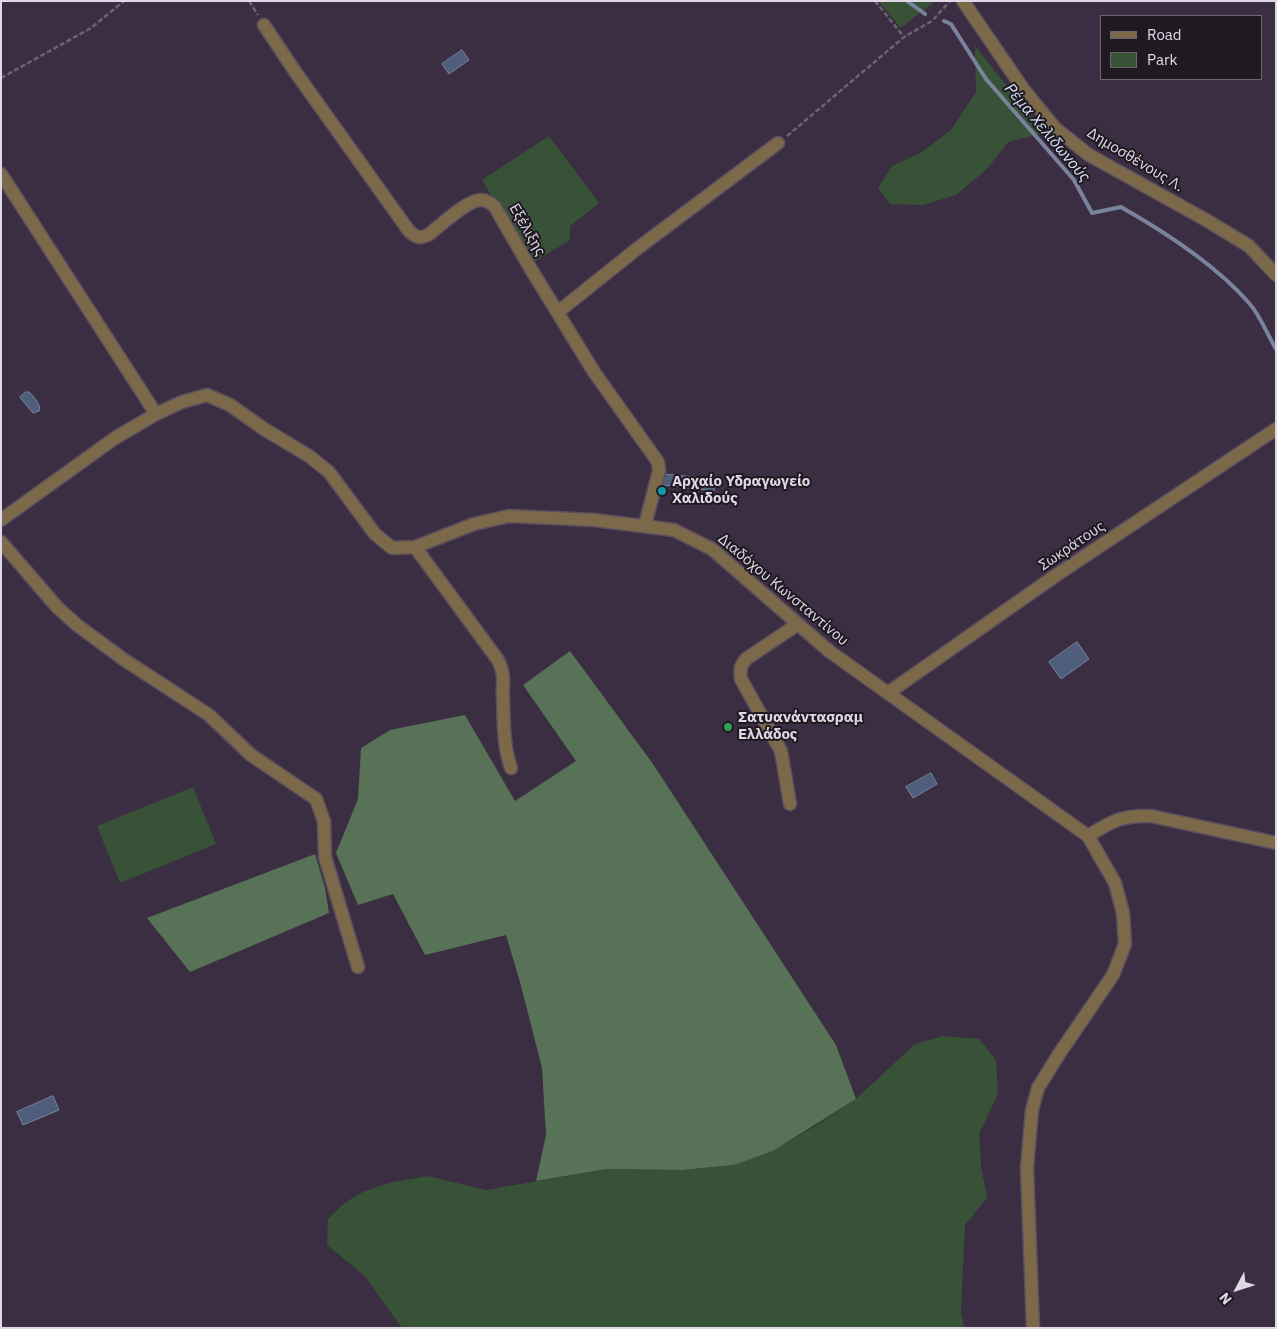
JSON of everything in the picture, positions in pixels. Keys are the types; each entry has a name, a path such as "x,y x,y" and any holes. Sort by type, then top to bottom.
{"street":[{"name":"Δημοσθένους Λ.","path":"964,1 1024,90 1055,128 1089,155 1249,246 1276,275"},
{"name":"Εξέλιξης","path":"264,25 296,74 415,237 421,238 428,235 471,202 480,199 488,201 495,207 594,372 658,462 659,471 646,525"},
{"path":"558,312 638,248 778,143"},
{"path":"1,174 156,414"},
{"name":"Διαδόχου Κωνσταντίνου","path":"1,520 115,438 156,414 182,402 207,395 230,405 264,429 309,456 329,472 375,534 392,548 415,547 474,524 509,516 594,520 674,530 712,549 830,651 1088,836"},
{"name":"Σωκράτους","path":"888,693 1054,576 1276,429"},
{"path":"1,542 56,607 76,625 123,659 209,715 251,755 316,800 324,821 325,857 358,967"},
{"path":"415,547 498,660 502,669 505,677 503,697 504,738 511,768"},
{"path":"790,804 781,750 741,679 740,671 746,659 798,624"},
{"path":"1033,1328 1027,1168 1032,1110 1038,1088 1113,975 1124,944 1123,913 1116,883 1088,836 1112,822 1133,816 1151,816 1276,843"}],"path":[{"path":"1,78 91,28 124,1"},
{"path":"250,1 264,25"},
{"path":"875,1 904,36"},
{"path":"778,143 904,36 932,20 950,1"}],"green space":[{"path":"878,1 935,1 901,28"},
{"path":"975,46 1044,133 1008,142 987,169 956,195 923,205 890,204 878,188 892,166 922,152 951,130 976,92"},
{"path":"549,136 599,203 570,226 570,240 532,263 482,180"},
{"path":"570,651 653,764 836,1045 856,1099 773,1151 734,1165 682,1170 607,1169 536,1181 546,1135 542,1068 506,935 425,955 393,894 358,905 336,853 358,799 361,748 390,730 465,715 515,801 576,761 523,685"},
{"path":"193,787 216,844 120,883 97,826"},
{"path":"315,854 325,888 329,913 190,972 147,918"},
{"path":"943,1036 979,1039 996,1060 998,1094 979,1134 981,1166 987,1198 965,1225 961,1311 964,1328 402,1328 364,1275 327,1245 328,1219 346,1202 363,1192 388,1183 428,1176 486,1190 607,1169 682,1170 734,1165 773,1151 814,1127 856,1099 915,1044"}],"water":[{"path":"462,50 469,60 449,74 442,64"},
{"path":"29,392 36,399 40,408 39,411 33,413 22,400 20,397"},
{"path":"664,474 715,479 714,491 663,485"},
{"path":"1077,642 1089,659 1061,679 1049,662"},
{"path":"931,773 937,784 913,798 906,787"},
{"path":"53,1096 59,1110 23,1125 17,1112"}],"waterway":[{"name":"Ρέμα Χελιδωνούς","path":"907,1 925,14"},
{"name":"Ρέμα Χελιδωνούς","path":"944,21 951,24 986,79 1074,180 1092,213 1121,207 1189,250 1221,275 1249,303 1276,349"}],"place":[{"name":"Αρχαίο Υδραγωγείο Χαλιδούς","path":"662,491"},
{"name":"Σατυανάντασραμ Ελλάδος","path":"728,727"}]}
